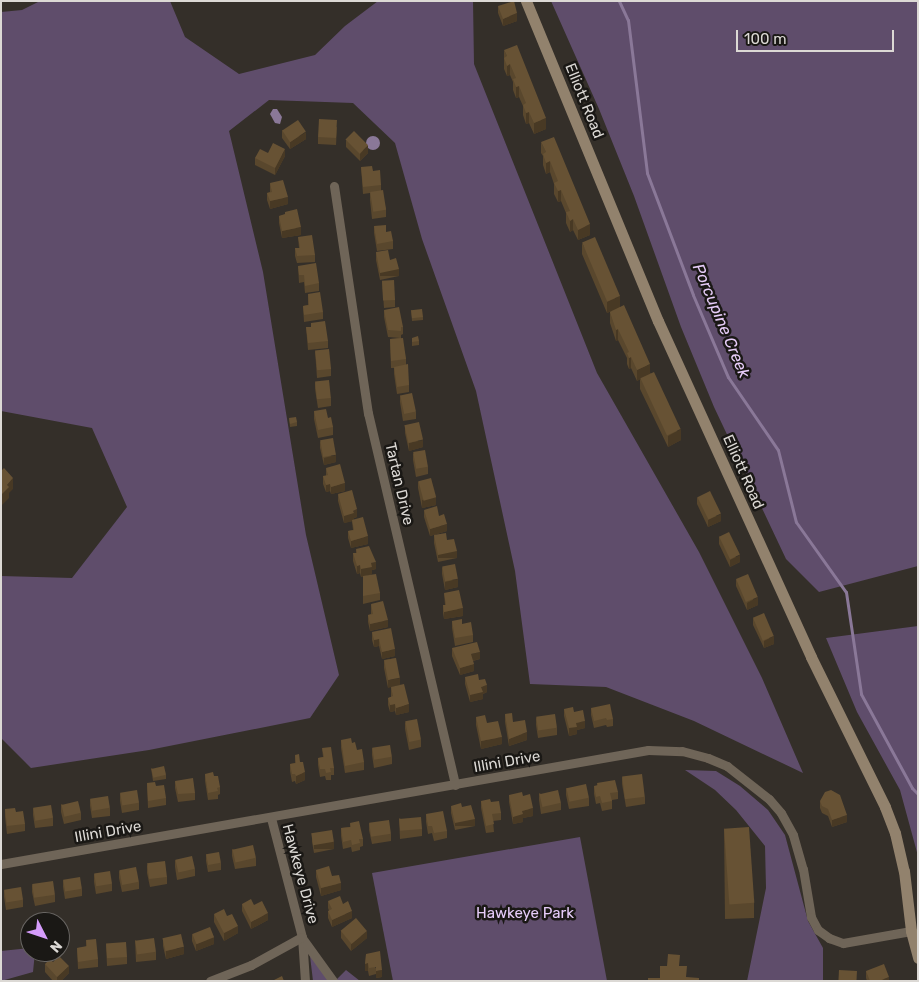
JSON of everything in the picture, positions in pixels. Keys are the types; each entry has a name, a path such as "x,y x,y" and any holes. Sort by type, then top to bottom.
{"street":[{"name":"Elliott Road","path":"526,1 658,320 811,657 885,807 895,833 904,871 911,931 918,958"},
{"name":"Tartan Drive","path":"334,186 368,413 455,785"},
{"name":"Illini Drive","path":"1,864 271,818 648,750 682,751 708,758 747,780 769,799 781,813 793,835 803,869 811,917 818,930 828,938 843,943 911,931"},
{"name":"Hawkeye Drive","path":"271,818 302,938 305,981"},
{"name":"Hawkeye Drive","path":"302,938 334,981"},
{"path":"210,981 251,965 302,938"}],"green space":[{"path":"40,1 170,1 185,37 239,74 315,55 345,26 378,1 473,1 474,64 597,373 699,552 762,678 803,773 694,721 606,687 530,684 515,571 476,391 422,239 395,143 353,103 269,100 229,131 263,272 306,535 339,675 310,718 149,750 31,768 1,738 1,576 72,578 127,507 92,428 1,411 1,12 22,10"},
{"path":"551,1 918,1 918,566 819,592 786,559 714,407 681,327 634,196 599,109"},
{"path":"918,626 918,856 900,790 857,712 826,638"},
{"path":"685,770 716,771 740,786 768,810 785,835 808,921 823,948 823,981 747,981 766,888 765,846 736,810 715,790"},
{"name":"Hawkeye Park","path":"580,837 607,981 393,981 372,873"},
{"path":"20,949 20,962 34,962 33,972 1,981 1,951"},
{"path":"310,956 335,981 313,981"},
{"path":"346,970 360,981 335,981"}],"shaded area":[{"path":"273,109 277,109 282,117 280,124 275,123 270,114"},
{"path":"373,136 378,138 380,143 378,148 373,150 368,148 366,143 368,138"}],"building":[{"path":"514,1 517,13 503,19 498,6"},
{"path":"517,45 546,118 534,123 529,112 526,113 523,105 526,103 519,86 516,87 513,79 516,78 510,64 507,66 504,58 507,56 504,50"},
{"path":"319,119 337,120 336,138 318,137"},
{"path":"298,120 306,132 290,142 282,131"},
{"path":"354,131 368,145 360,154 346,139"},
{"path":"554,137 590,224 578,230 573,219 570,221 566,212 570,211 561,190 558,191 554,183 558,181 550,161 546,163 543,154 546,152 541,142"},
{"path":"273,143 285,149 275,168 255,158 260,149 268,153"},
{"path":"372,166 373,171 380,170 381,185 363,187 361,167"},
{"path":"283,180 288,197 270,201 267,193 272,192 270,183"},
{"path":"383,190 386,210 373,212 370,192"},
{"path":"297,209 301,227 282,231 279,216 285,214 285,212"},
{"path":"386,225 386,232 391,231 393,241 377,244 374,226"},
{"path":"312,235 315,255 297,256 295,248 300,248 298,237"},
{"path":"595,237 620,296 607,301 582,242"},
{"path":"388,250 390,260 396,258 399,269 380,273 376,252"},
{"path":"316,263 319,283 305,286 304,275 299,275 298,266"},
{"path":"394,280 395,300 383,301 382,281"},
{"path":"320,292 323,312 304,315 303,306 309,305 308,294"},
{"path":"624,305 650,364 637,370 631,357 629,358 627,353 629,352 618,329 616,330 610,312"},
{"path":"399,307 403,327 401,327 401,331 388,330 384,310"},
{"path":"422,309 423,317 412,318 411,310"},
{"path":"325,321 328,341 308,343 306,327 311,327 311,323"},
{"path":"418,336 419,341 412,342 412,338"},
{"path":"403,338 406,359 391,361 390,339"},
{"path":"329,349 331,369 317,370 315,350"},
{"path":"408,364 409,385 397,387 394,367"},
{"path":"654,372 681,429 667,435 640,378"},
{"path":"329,380 331,398 317,399 315,381"},
{"path":"412,393 416,412 404,414 400,395"},
{"path":"326,409 328,418 331,417 333,427 318,430 314,411"},
{"path":"296,417 297,422 290,424 289,418"},
{"path":"419,422 423,440 408,443 404,425"},
{"path":"333,438 336,455 323,457 320,440"},
{"path":"425,450 428,467 416,469 413,452"},
{"path":"340,464 345,483 331,487 330,484 326,485 323,476 328,475 326,468"},
{"path":"4,468 13,478 7,485 9,487 1,495 1,471"},
{"path":"431,478 436,497 424,501 418,481"},
{"path":"352,490 357,509 353,511 354,513 344,516 338,494"},
{"path":"710,491 721,513 708,520 697,497"},
{"path":"437,506 439,516 444,514 447,524 430,529 424,510"},
{"path":"363,517 368,536 351,541 348,531 354,530 352,520"},
{"path":"729,532 740,554 730,559 719,537"},
{"path":"446,533 447,540 454,539 457,551 438,555 434,535"},
{"path":"369,546 376,562 371,563 372,567 361,569 360,565 357,566 353,553 357,553 356,549"},
{"path":"455,564 458,579 445,581 442,566"},
{"path":"376,574 380,593 363,596 363,576"},
{"path":"748,574 758,597 746,602 736,579"},
{"path":"459,590 463,608 444,612 443,605 446,605 444,593"},
{"path":"383,601 388,620 370,624 368,615 373,614 371,604"},
{"path":"764,613 774,636 763,641 753,618"},
{"path":"462,619 462,624 471,622 473,635 455,638 452,621"},
{"path":"391,628 395,649 382,652 379,639 374,640 372,632"},
{"path":"477,642 480,652 471,654 474,664 460,668 452,648"},
{"path":"396,658 400,678 388,680 384,660"},
{"path":"478,674 479,680 485,679 487,685 481,687 483,692 470,695 465,677"},
{"path":"404,684 409,704 396,708 395,704 390,705 388,698 393,696 391,687"},
{"path":"610,704 613,719 607,720 606,718 594,721 591,708"},
{"path":"573,707 574,712 583,710 585,721 576,723 577,727 569,728 564,709"},
{"path":"512,713 513,722 525,720 527,732 509,739 505,714"},
{"path":"555,714 557,728 538,731 536,717"},
{"path":"485,715 487,723 498,721 502,737 481,741 476,717"},
{"path":"417,719 421,740 409,742 405,721"},
{"path":"351,738 352,743 355,742 357,750 362,749 364,762 345,766 341,740"},
{"path":"390,745 392,757 374,760 372,748"},
{"path":"331,747 334,768 330,768 331,772 326,773 325,769 320,769 318,758 324,757 322,748"},
{"path":"299,754 300,762 303,762 305,772 296,776 292,774 290,764 296,763 295,755"},
{"path":"164,766 166,775 153,778 151,769"},
{"path":"213,772 214,776 218,776 220,787 217,788 218,791 208,793 205,774"},
{"path":"642,774 645,797 625,799 622,776"},
{"path":"193,778 195,793 178,794 175,781"},
{"path":"615,780 618,792 610,793 612,801 602,803 600,796 596,797 594,786 598,785 597,783"},
{"path":"155,782 156,786 164,785 166,798 148,801 147,783"},
{"path":"586,784 589,798 569,802 566,788"},
{"path":"137,790 139,803 122,805 120,793"},
{"path":"558,790 561,803 542,807 539,794"},
{"path":"831,790 840,795 847,815 832,820 828,809 822,806 820,801 825,792"},
{"path":"522,792 523,796 530,794 533,808 522,811 523,814 513,817 509,795"},
{"path":"108,796 110,808 92,811 90,799"},
{"path":"490,799 491,802 499,801 501,813 492,814 494,824 486,826 481,801"},
{"path":"78,801 81,813 64,817 62,805"},
{"path":"461,803 462,807 471,805 475,819 455,823 451,806"},
{"path":"51,805 53,818 35,821 33,808"},
{"path":"15,808 16,812 23,811 25,824 7,826 5,809"},
{"path":"443,811 447,831 434,833 432,826 428,826 426,814"},
{"path":"421,817 422,829 400,831 399,819"},
{"path":"389,820 391,834 371,837 369,823"},
{"path":"359,821 363,839 359,839 360,843 352,845 351,840 343,842 341,828 351,827 350,823"},
{"path":"749,827 754,903 729,905 724,829"},
{"path":"332,830 334,842 313,845 311,833"},
{"path":"253,845 256,858 235,862 233,850"},
{"path":"219,852 221,863 208,865 206,854"},
{"path":"192,856 195,869 178,872 175,860"},
{"path":"165,861 167,877 149,879 147,863"},
{"path":"329,866 332,876 339,875 341,883 321,888 316,870"},
{"path":"136,867 139,882 122,885 119,870"},
{"path":"110,871 112,884 96,886 94,874"},
{"path":"80,877 82,889 65,892 63,880"},
{"path":"53,881 55,895 34,898 32,884"},
{"path":"21,887 23,900 6,902 4,890"},
{"path":"340,896 343,904 348,901 352,911 332,920 328,911 332,909 328,901"},
{"path":"251,899 254,905 262,901 268,913 251,922 242,904"},
{"path":"224,909 227,916 232,914 238,926 224,933 214,914"},
{"path":"356,918 367,931 352,944 341,931"},
{"path":"210,927 214,937 197,944 192,934"},
{"path":"181,934 184,947 165,951 162,938"},
{"path":"154,938 156,952 137,955 135,941"},
{"path":"96,939 98,959 78,962 77,948 87,946 86,940"},
{"path":"126,942 127,957 107,958 106,943"},
{"path":"380,951 382,970 376,971 376,967 369,968 368,963 365,964 366,954"},
{"path":"668,954 680,955 679,966 687,966 686,977 699,978 699,981 648,981 648,978 660,978 660,966 667,966"},
{"path":"47,962 65,962 69,966 57,977 45,964"},
{"path":"884,964 889,977 879,981 870,981 866,971"},
{"path":"839,970 857,971 856,981 838,981"},
{"path":"282,976 284,981 272,981"}],"waterway":[{"name":"Porcupine Creek","path":"619,1 628,20 647,173 693,295 728,377 778,450 796,522 846,592 861,694 912,788 918,794"}]}
